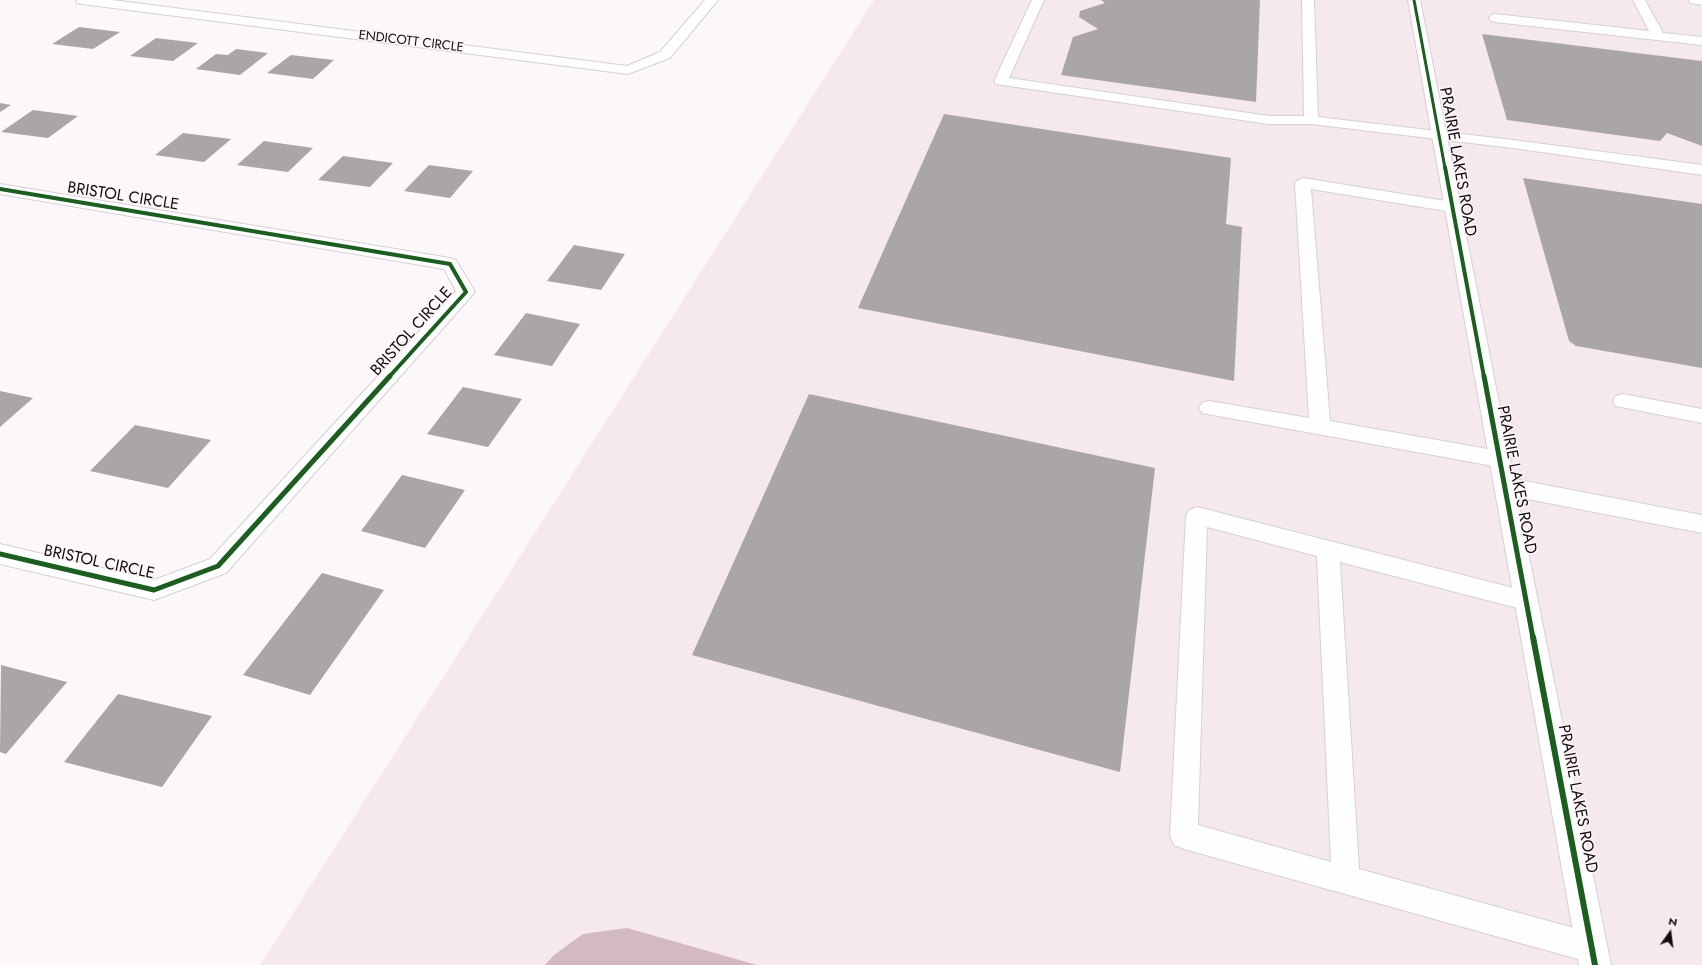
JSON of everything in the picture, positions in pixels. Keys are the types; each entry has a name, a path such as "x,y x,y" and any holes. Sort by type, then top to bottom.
{"street":[{"name":"ENDICOTT CIRCLE","path":"82,0 628,70 665,55 712,0"},
{"name":"PRAIRIE LAKES ROAD","path":"1414,0 1525,600 1593,957"},
{"path":"1695,0 1702,1"},
{"name":"BRISTOL CIRCLE","path":"0,189 450,264 466,292 218,566 154,590 0,554"},
{"name":"PRAIRIE LAKES ROAD","path":"1504,486 1702,524"}],"lane":[{"path":"1038,0 1001,80 1269,120 1311,120 1513,144 1702,170"},
{"path":"1308,0 1311,120"},
{"path":"1639,0 1658,36"},
{"path":"1495,18 1702,41"},
{"path":"1320,427 1303,183 1452,207"},
{"path":"1623,401 1702,416"},
{"path":"1209,408 1499,459"},
{"path":"1525,600 1196,516 1184,835 1346,880 1593,957"},
{"path":"1328,549 1346,880"}],"shaded area":[{"path":"874,0 1702,0 1702,965 260,965"},
{"path":"627,928 757,965 545,965 554,955 583,934"}],"building":[{"path":"1101,0 1260,0 1256,102 1061,75 1073,37 1098,29 1079,17 1080,11 1105,3"},
{"path":"79,27 120,32 93,49 52,44"},
{"path":"1482,34 1702,61 1702,146 1667,133 1660,141 1507,120"},
{"path":"156,38 198,43 173,61 130,56"},
{"path":"236,49 268,53 240,75 196,69 216,54 228,55"},
{"path":"291,55 334,60 313,79 267,73"},
{"path":"0,103 11,105 0,112"},
{"path":"33,110 78,116 48,138 1,132"},
{"path":"944,114 1231,158 1226,224 1242,227 1234,381 858,308"},
{"path":"183,133 231,139 204,162 155,155"},
{"path":"264,141 313,148 288,172 237,165"},
{"path":"343,156 393,163 370,187 318,180"},
{"path":"429,165 473,171 450,198 404,191"},
{"path":"1523,178 1702,204 1702,368 1576,346 1569,341"},
{"path":"574,245 625,254 601,290 547,281"},
{"path":"526,313 580,324 552,366 494,355"},
{"path":"463,387 522,399 488,447 427,434"},
{"path":"0,391 33,398 0,427"},
{"path":"809,394 1155,468 1120,772 692,655"},
{"path":"135,425 211,440 168,488 90,471"},
{"path":"402,475 465,490 425,548 361,531"},
{"path":"322,573 384,590 310,695 243,675"},
{"path":"1,665 67,682 6,754 0,752"},
{"path":"118,694 212,716 162,787 64,762"}],"cycle path":[{"path":"1414,0 1595,965"},
{"path":"0,189 450,264 466,292 218,566 154,590 0,554"}]}
